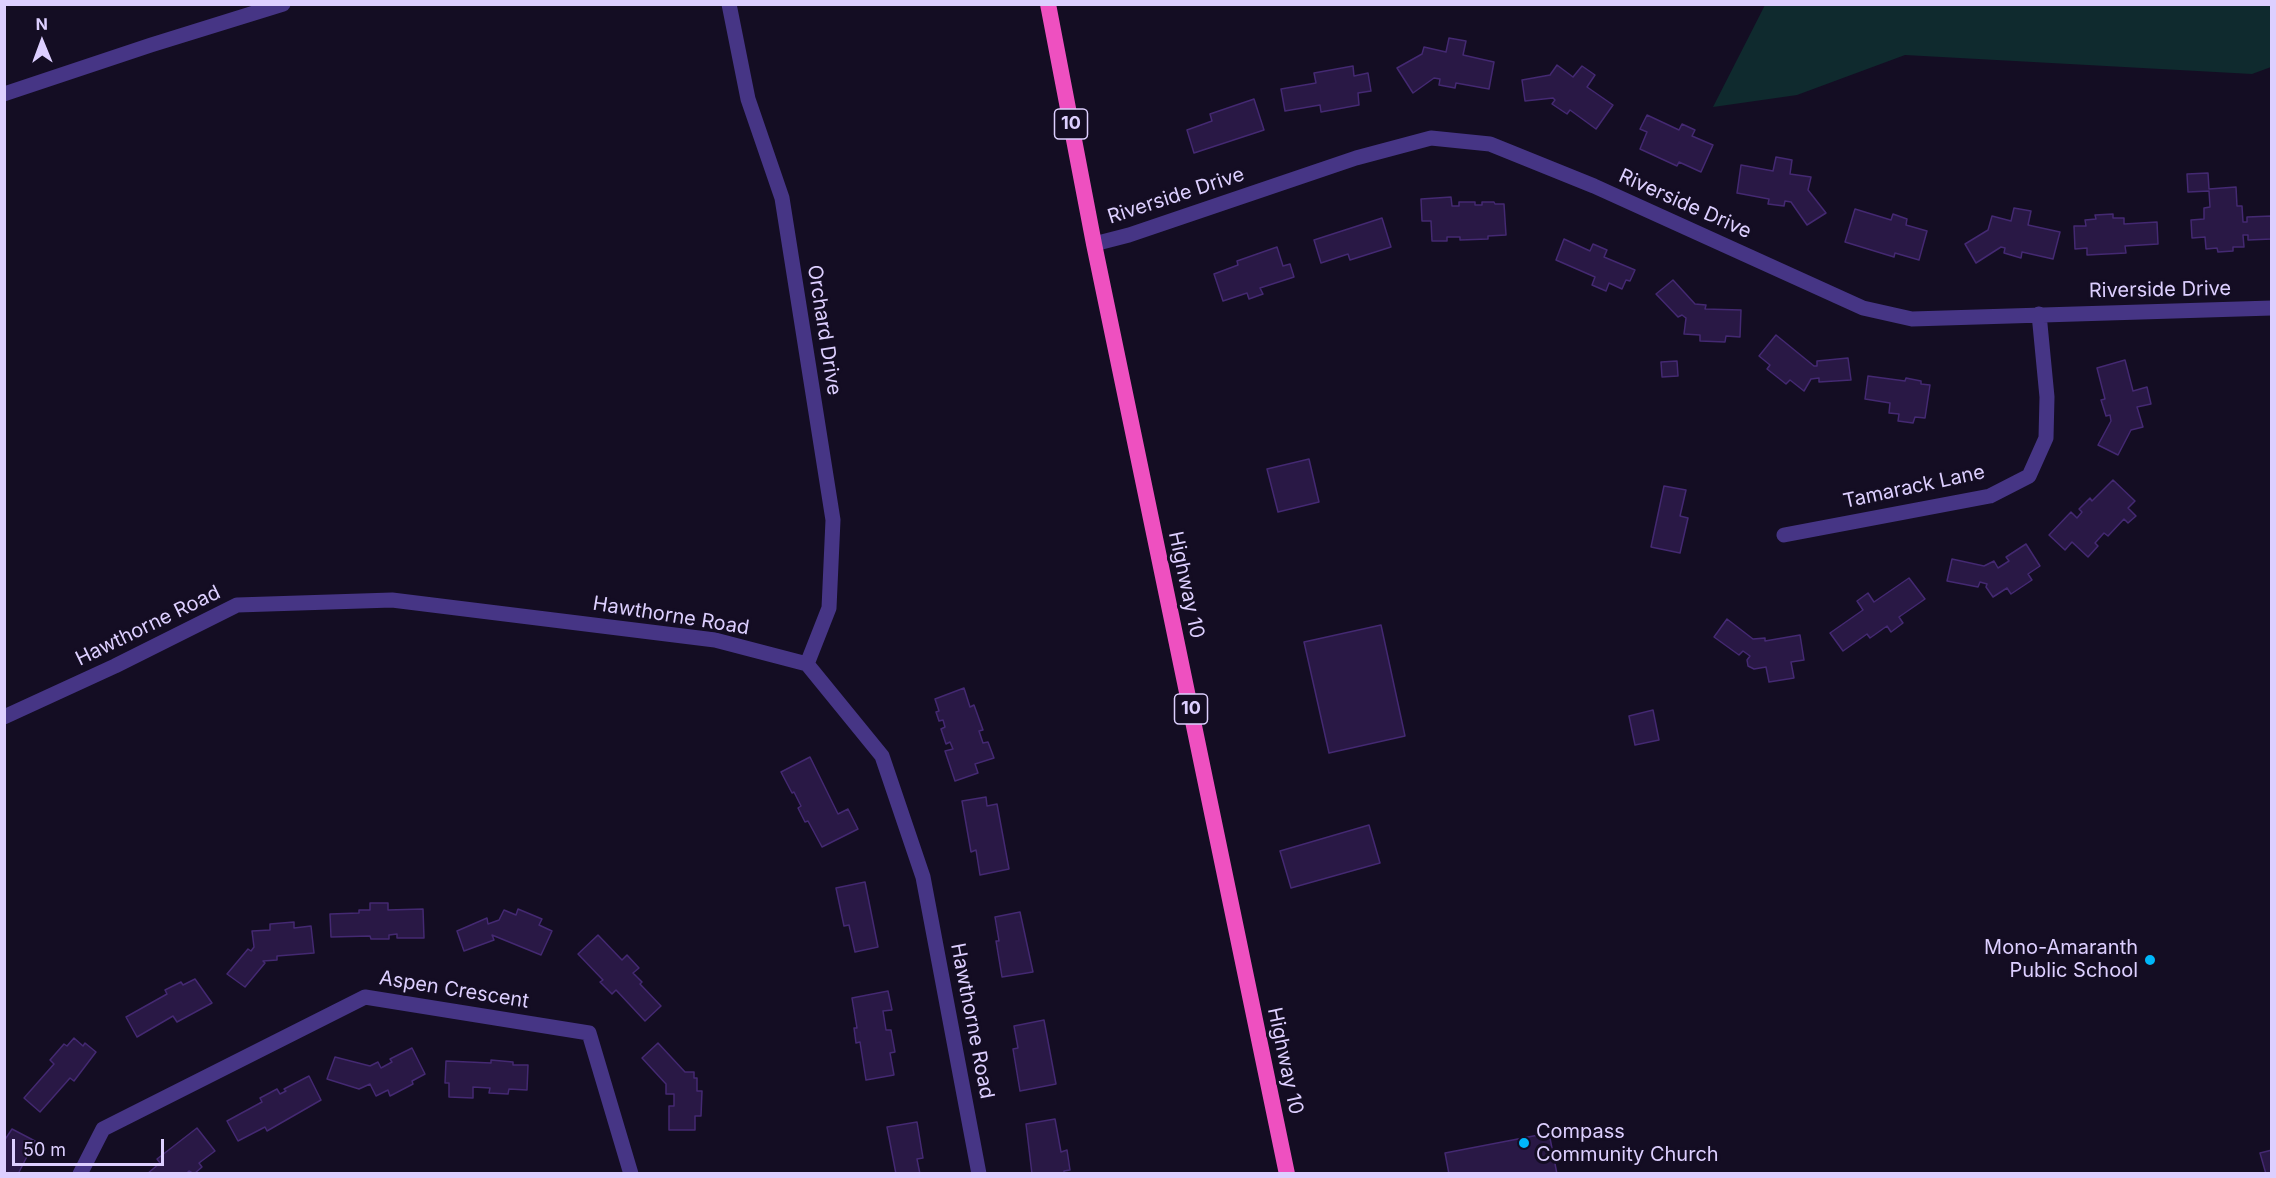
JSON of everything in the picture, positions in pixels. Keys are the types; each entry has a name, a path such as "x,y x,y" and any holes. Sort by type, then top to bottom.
{"highway":[{"name":"Highway 10","path":"1048,4 1094,244 1287,1173"}],"street":[{"path":"4,93 283,4"},
{"name":"Orchard Drive","path":"729,4 748,99 782,198 833,520 829,608 807,664"},
{"name":"Riverside Drive","path":"1094,244 1129,235 1356,158 1431,138 1491,144 1593,186 1863,308 1912,319 2271,308"},
{"name":"Tamarack Lane","path":"1784,535 1990,496 2029,476 2046,438 2047,397 2039,314"},
{"name":"Hawthorne Road","path":"4,717 115,666 237,605 392,600 715,640 807,664 882,756 923,877 979,1173"},
{"name":"Aspen Crescent","path":"80,1173 103,1129 365,997 589,1033 631,1173"}],"green space":[{"path":"1765,5 2271,5 2271,67 2252,74 1905,55 1797,95 1713,107"}],"building":[{"path":"1449,38 1466,41 1463,55 1494,62 1489,89 1456,83 1455,88 1439,85 1440,79 1434,78 1413,93 1397,68 1422,54 1424,47 1446,52"},
{"path":"1557,65 1573,77 1582,66 1595,75 1587,87 1613,105 1596,129 1570,110 1567,114 1552,104 1555,100 1553,98 1525,101 1522,80 1550,75"},
{"path":"1353,66 1354,76 1368,73 1371,91 1358,93 1359,105 1321,112 1320,105 1285,111 1281,89 1316,83 1314,73"},
{"path":"1254,99 1264,130 1194,153 1187,130 1212,121 1210,114"},
{"path":"1647,115 1679,130 1682,124 1695,130 1692,136 1713,145 1701,172 1679,162 1677,166 1640,149 1647,132 1640,129"},
{"path":"1776,157 1792,160 1790,174 1811,177 1808,190 1826,213 1807,225 1791,202 1785,201 1784,206 1768,204 1769,199 1737,193 1741,165 1773,171"},
{"path":"2208,173 2209,189 2236,187 2237,206 2242,206 2243,222 2247,222 2247,217 2272,216 2272,239 2248,240 2248,235 2243,235 2244,247 2233,247 2233,251 2218,252 2217,248 2206,249 2205,237 2192,238 2191,220 2204,219 2204,208 2210,207 2209,191 2188,192 2187,174"},
{"path":"1451,197 1452,206 1459,206 1459,202 1475,202 1475,205 1482,205 1482,202 1504,204 1506,235 1488,236 1488,239 1460,240 1460,237 1447,237 1447,241 1432,241 1431,221 1422,221 1421,199"},
{"path":"2014,208 2031,211 2028,225 2060,232 2053,259 2022,252 2021,258 2004,253 2005,248 2001,247 1976,263 1965,244 1988,230 1992,216 2011,221"},
{"path":"1855,209 1891,220 1893,214 1907,219 1906,225 1927,231 1919,260 1895,253 1894,257 1845,242"},
{"path":"2113,214 2113,218 2124,218 2124,224 2157,222 2158,244 2125,246 2126,253 2087,255 2087,248 2075,249 2074,226 2086,226 2085,220 2096,219 2095,215"},
{"path":"1382,218 1391,247 1350,260 1348,254 1321,263 1314,240"},
{"path":"1564,239 1590,251 1593,244 1607,250 1604,257 1635,270 1630,281 1626,280 1622,289 1609,283 1606,291 1592,285 1595,277 1556,260"},
{"path":"1277,247 1283,266 1290,264 1294,277 1260,288 1263,294 1249,299 1247,293 1223,301 1214,274 1238,265 1237,261"},
{"path":"1673,280 1695,304 1706,305 1705,309 1741,310 1740,337 1726,336 1725,342 1700,341 1700,335 1684,334 1686,318 1682,315 1678,317 1656,294"},
{"path":"1776,335 1814,366 1817,366 1817,361 1848,358 1851,380 1819,382 1819,378 1811,379 1804,391 1790,380 1786,384 1767,369 1770,365 1759,356"},
{"path":"2125,360 2133,391 2147,387 2151,404 2137,407 2143,427 2131,430 2118,455 2098,445 2111,421 2110,415 2106,416 2101,400 2105,399 2097,368"},
{"path":"1677,361 1678,376 1662,377 1661,362"},
{"path":"1868,376 1905,381 1906,378 1930,385 1925,418 1915,417 1913,423 1898,421 1899,414 1889,413 1890,403 1865,399"},
{"path":"1309,459 1319,502 1278,512 1267,469"},
{"path":"2113,480 2135,501 2128,508 2136,516 2128,523 2124,519 2108,536 2104,533 2095,543 2098,546 2088,557 2072,542 2065,550 2049,535 2071,512 2077,518 2082,512 2079,509 2090,498 2092,501"},
{"path":"1664,486 1686,490 1680,516 1688,518 1680,553 1651,547"},
{"path":"2026,544 2040,566 2028,574 2032,580 2011,594 2007,588 1993,597 1986,587 1987,584 1980,582 1978,587 1947,581 1952,559 1984,566 1994,561 1998,568 2009,561 2006,557"},
{"path":"1909,578 1925,599 1899,617 1903,623 1891,632 1887,626 1870,638 1867,634 1843,651 1830,633 1863,610 1857,601 1868,593 1874,602"},
{"path":"1727,619 1753,639 1765,638 1765,641 1800,635 1804,660 1791,662 1794,678 1769,682 1766,667 1754,669 1748,666 1747,660 1750,656 1743,651 1739,655 1714,637"},
{"path":"1381,625 1405,736 1329,753 1304,642"},
{"path":"964,688 970,707 974,705 983,730 979,731 983,743 988,742 994,758 975,764 978,773 955,781 945,751 953,749 950,742 946,744 941,729 945,727 943,720 939,721 935,699"},
{"path":"1653,710 1659,740 1635,745 1629,716"},
{"path":"810,757 838,814 848,809 858,829 822,847 808,821 805,822 798,808 801,806 781,772"},
{"path":"986,797 987,806 997,804 1009,869 980,875 976,850 971,852 962,801"},
{"path":"1369,825 1380,863 1291,888 1280,851"},
{"path":"865,882 878,947 855,952 849,925 844,926 836,888"},
{"path":"370,903 388,903 388,910 423,909 424,938 397,938 397,934 389,935 389,939 371,939 370,936 331,937 330,914 359,913 359,910 370,910"},
{"path":"518,909 542,919 539,925 552,931 541,955 492,935 494,940 464,951 457,931 487,918 488,924 499,920 504,910 516,915"},
{"path":"1020,912 1033,972 1002,977 995,917"},
{"path":"294,922 294,928 311,926 314,953 277,956 277,960 263,961 265,963 245,987 227,974 248,949 251,951 254,947 252,931 270,930 270,924"},
{"path":"598,935 622,960 627,955 639,968 633,973 661,1006 645,1021 616,990 612,994 600,982 603,980 578,954"},
{"path":"195,979 212,1003 177,1022 173,1016 137,1037 126,1017 167,994 165,990 181,982 183,985"},
{"path":"888,991 892,1010 883,1011 886,1030 891,1030 895,1052 890,1053 894,1075 866,1080 860,1042 856,1043 854,1028 857,1028 852,998"},
{"path":"1044,1020 1056,1084 1020,1091 1013,1049 1018,1048 1014,1026"},
{"path":"74,1038 83,1046 85,1043 96,1052 74,1081 70,1078 40,1112 24,1098 54,1064 50,1060 64,1044 67,1046"},
{"path":"658,1043 685,1072 694,1072 694,1078 697,1078 697,1091 702,1091 701,1116 695,1116 695,1130 669,1130 669,1106 674,1106 674,1094 666,1094 666,1084 642,1058"},
{"path":"412,1048 425,1074 412,1081 413,1084 390,1096 388,1090 376,1096 370,1084 359,1089 327,1079 335,1057 370,1066 378,1062 381,1068 392,1062 390,1059"},
{"path":"491,1060 513,1062 513,1065 528,1065 527,1090 509,1089 508,1094 489,1093 490,1088 473,1087 473,1098 449,1097 449,1083 445,1083 446,1061 491,1063"},
{"path":"309,1076 321,1100 267,1131 265,1127 238,1141 227,1121 262,1102 260,1098 277,1089 280,1094 286,1091 284,1089"},
{"path":"1055,1119 1061,1152 1067,1150 1070,1170 1064,1171 1064,1174 1032,1174 1026,1124"},
{"path":"917,1122 923,1158 917,1159 920,1174 896,1174 887,1127"},
{"path":"197,1128 215,1151 199,1163 202,1167 194,1174 189,1171 186,1174 147,1174 160,1163 157,1159"},
{"path":"12,1129 35,1141 18,1174 4,1174 4,1141"},
{"name":"Compass Community Church","path":"1549,1133 1557,1174 1449,1174 1445,1153"},
{"path":"2272,1150 2272,1174 2266,1174 2260,1153"}],"place":[{"name":"Mono-Amaranth Public School","path":"2150,960"},
{"name":"Compass Community Church","path":"1524,1143"}]}
